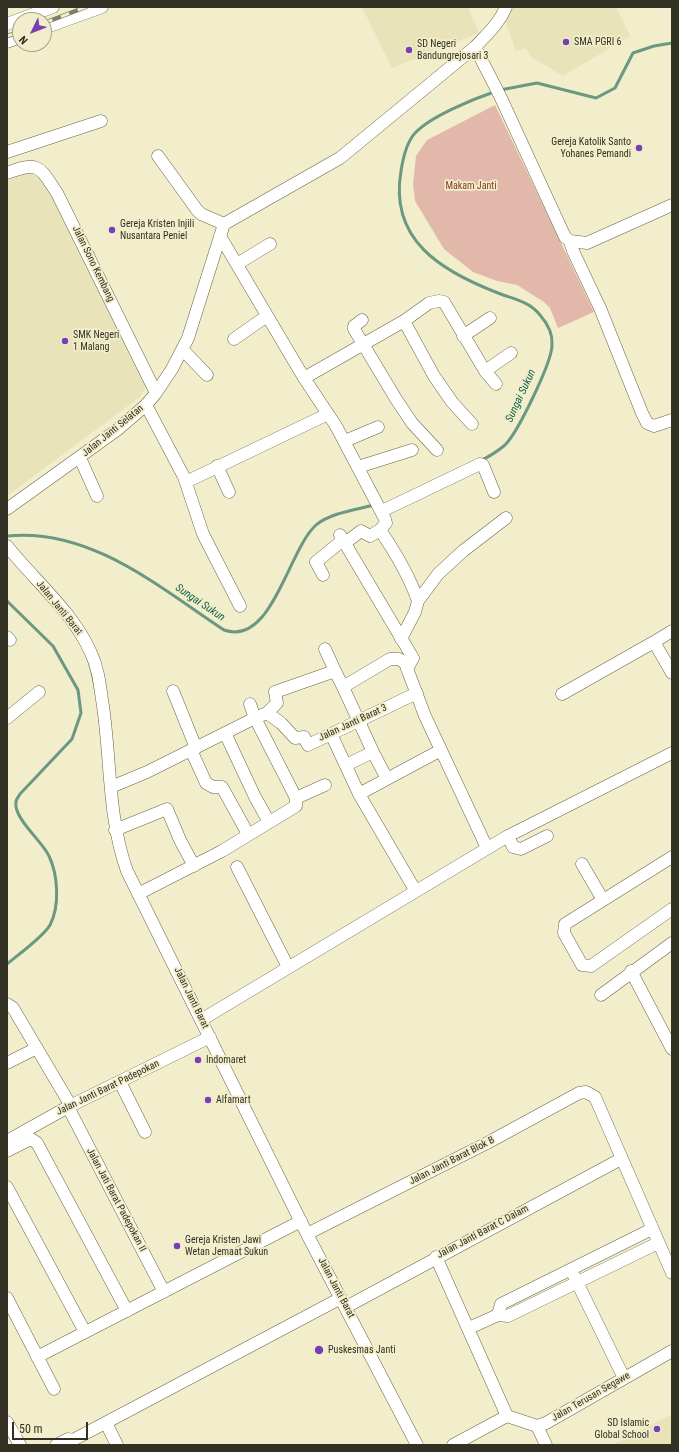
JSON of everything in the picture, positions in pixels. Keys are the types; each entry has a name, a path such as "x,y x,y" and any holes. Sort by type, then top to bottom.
{"street":[{"path":"7,24 53,7"},
{"path":"52,25 102,7"},
{"path":"158,156 197,210 201,214 224,224 340,158 475,47 493,29 502,17 506,7"},
{"path":"475,47 501,98 565,237 570,241 573,251 600,308 647,423 654,426 672,420"},
{"path":"7,152 100,121"},
{"name":"Jalan Sono Kembang","path":"7,173 26,166 33,166 41,171 49,182 67,210 156,393"},
{"path":"570,241 587,242 672,205"},
{"name":"Jalan Janti Selatan","path":"7,509 117,430 146,405 156,393 172,369 194,320 224,224"},
{"path":"220,236 304,378 344,441 381,510 386,523 380,530 370,536 361,531 343,539 313,556 323,575"},
{"path":"237,264 270,244"},
{"path":"304,378 364,345 404,321 430,303 439,301 444,302 485,371 496,384"},
{"path":"234,339 267,316"},
{"path":"463,336 490,318"},
{"path":"362,320 354,328 412,423 437,450"},
{"path":"404,321 434,376 452,402 472,424"},
{"path":"182,349 207,375"},
{"path":"485,371 511,353"},
{"path":"146,405 186,482 204,534 240,606"},
{"path":"186,482 328,414"},
{"path":"344,441 378,427"},
{"path":"358,468 412,450"},
{"path":"80,458 97,496"},
{"path":"381,510 480,464 483,466 494,492"},
{"path":"217,466 229,492"},
{"path":"401,639 415,612 418,601 438,574 462,551 506,518"},
{"path":"380,530 413,587 418,601"},
{"path":"343,539 413,658 407,669"},
{"name":"Jalan Janti Barat","path":"9,548 66,613 91,653 100,684 115,830 127,871 301,1221 417,1445"},
{"path":"562,694 672,631"},
{"path":"654,642 672,673"},
{"path":"325,649 387,779"},
{"path":"343,687 390,659 399,659 404,663 441,750 487,848"},
{"path":"111,787 147,772 267,713 277,703 275,692 335,671"},
{"path":"173,691 206,783 213,787 222,787 248,834"},
{"path":"7,718 39,692"},
{"name":"Jalan Janti Barat 3","path":"267,713 281,723 295,738 304,737 308,745 417,693"},
{"path":"138,894 222,851 296,806 296,798 255,718 250,704"},
{"path":"225,733 255,797 269,822"},
{"path":"331,734 359,794 415,890"},
{"path":"359,794 441,750"},
{"path":"346,765 373,752"},
{"path":"201,1020 415,890 508,836 672,753"},
{"path":"296,798 325,785"},
{"path":"115,830 167,808 180,840 194,866"},
{"path":"508,836 513,847 520,849 546,836"},
{"path":"672,856 565,924 563,929 582,965 587,966 596,964 672,909"},
{"path":"582,864 603,900"},
{"path":"237,867 288,967"},
{"path":"601,995 672,943"},
{"path":"632,971 672,1049"},
{"name":"Jalan Jati Barat Padepokan II","path":"7,1004 12,1008 37,1048 164,1292"},
{"name":"Jalan Janti Barat Padepokan","path":"7,1141 69,1107 210,1037"},
{"path":"7,1063 37,1048"},
{"path":"120,1082 145,1132"},
{"name":"Jalan Janti Barat Blok B","path":"308,1234 489,1142 579,1093 590,1092 595,1097 621,1159"},
{"path":"7,1151 31,1139 37,1143 127,1311"},
{"path":"621,1159 658,1243 669,1259 672,1273"},
{"name":"Jalan Janti Barat C Dalam","path":"56,1445 68,1439 71,1442 344,1302 436,1257 621,1159"},
{"path":"7,1187 85,1332"},
{"path":"37,1357 301,1221"},
{"path":"498,1315 501,1304 652,1229"},
{"path":"469,1328 498,1315 508,1316 658,1243"},
{"path":"436,1257 507,1416"},
{"path":"571,1269 624,1378"},
{"path":"7,1298 54,1389"},
{"name":"Jalan Terusan Segawe","path":"537,1426 546,1423 672,1351"},
{"path":"452,1445 507,1416 537,1426 546,1445"},
{"path":"7,1422 20,1445"},
{"path":"106,1423 117,1445"}],"shaded area":[{"name":"SD Negeri Bandungrejosari 3","path":"362,7 468,7 479,33 392,68"},
{"name":"SMA PGRI 6","path":"514,7 616,7 630,36 563,76 531,57 526,48 516,51 505,21"},
{"name":"SMK Negeri 1 Malang","path":"27,173 39,176 48,188 146,386 140,397 7,496 7,181"},
{"name":"SD Islamic Global School","path":"672,1414 672,1445 612,1445"}],"green space":[{"name":"Makam Janti","path":"495,105 594,312 558,328 550,308 544,302 517,285 497,281 473,272 444,249 415,201 413,184 416,156 427,140"}],"waterway":[{"name":"Sungai Sukun","path":"500,90 537,83 596,98 615,88 633,53 654,46 672,43"},
{"name":"Sungai Sukun","path":"482,460 505,445 511,438 526,412 541,381 551,354 552,341 550,332 543,318 531,306 477,284 457,274 439,263 424,250 411,234 403,216 399,195 404,155 410,140 416,132 442,114 494,92"},
{"name":"Sungai Sukun","path":"7,536 38,536 67,541 95,551 123,564 149,579 224,630 241,631 255,624 267,611 278,593 306,537 316,525 335,515 374,505"},
{"name":"Sungai Sukun","path":"7,601 53,646 78,690 81,713 72,739 20,794 16,801 16,808 19,815 49,856 54,872 57,890 55,909 50,925 30,945 7,964"}],"railway":[{"path":"52,20 86,7"},
{"path":"7,36 12,34"}],"place":[{"name":"SMA PGRI 6","path":"566,42"},
{"name":"SD Negeri Bandungrejosari 3","path":"409,50"},
{"name":"Gereja Katolik Santo Yohanes Pemandi","path":"639,148"},
{"name":"Gereja Kristen Injili Nusantara Peniel","path":"112,230"},
{"name":"SMK Negeri 1 Malang","path":"65,341"},
{"name":"Indomaret","path":"198,1060"},
{"name":"Alfamart","path":"208,1100"},
{"name":"Gereja Kristen Jawi Wetan Jemaat Sukun","path":"177,1246"},
{"name":"Puskesmas Janti","path":"319,1350"},
{"name":"SD Islamic Global School","path":"657,1429"}]}
